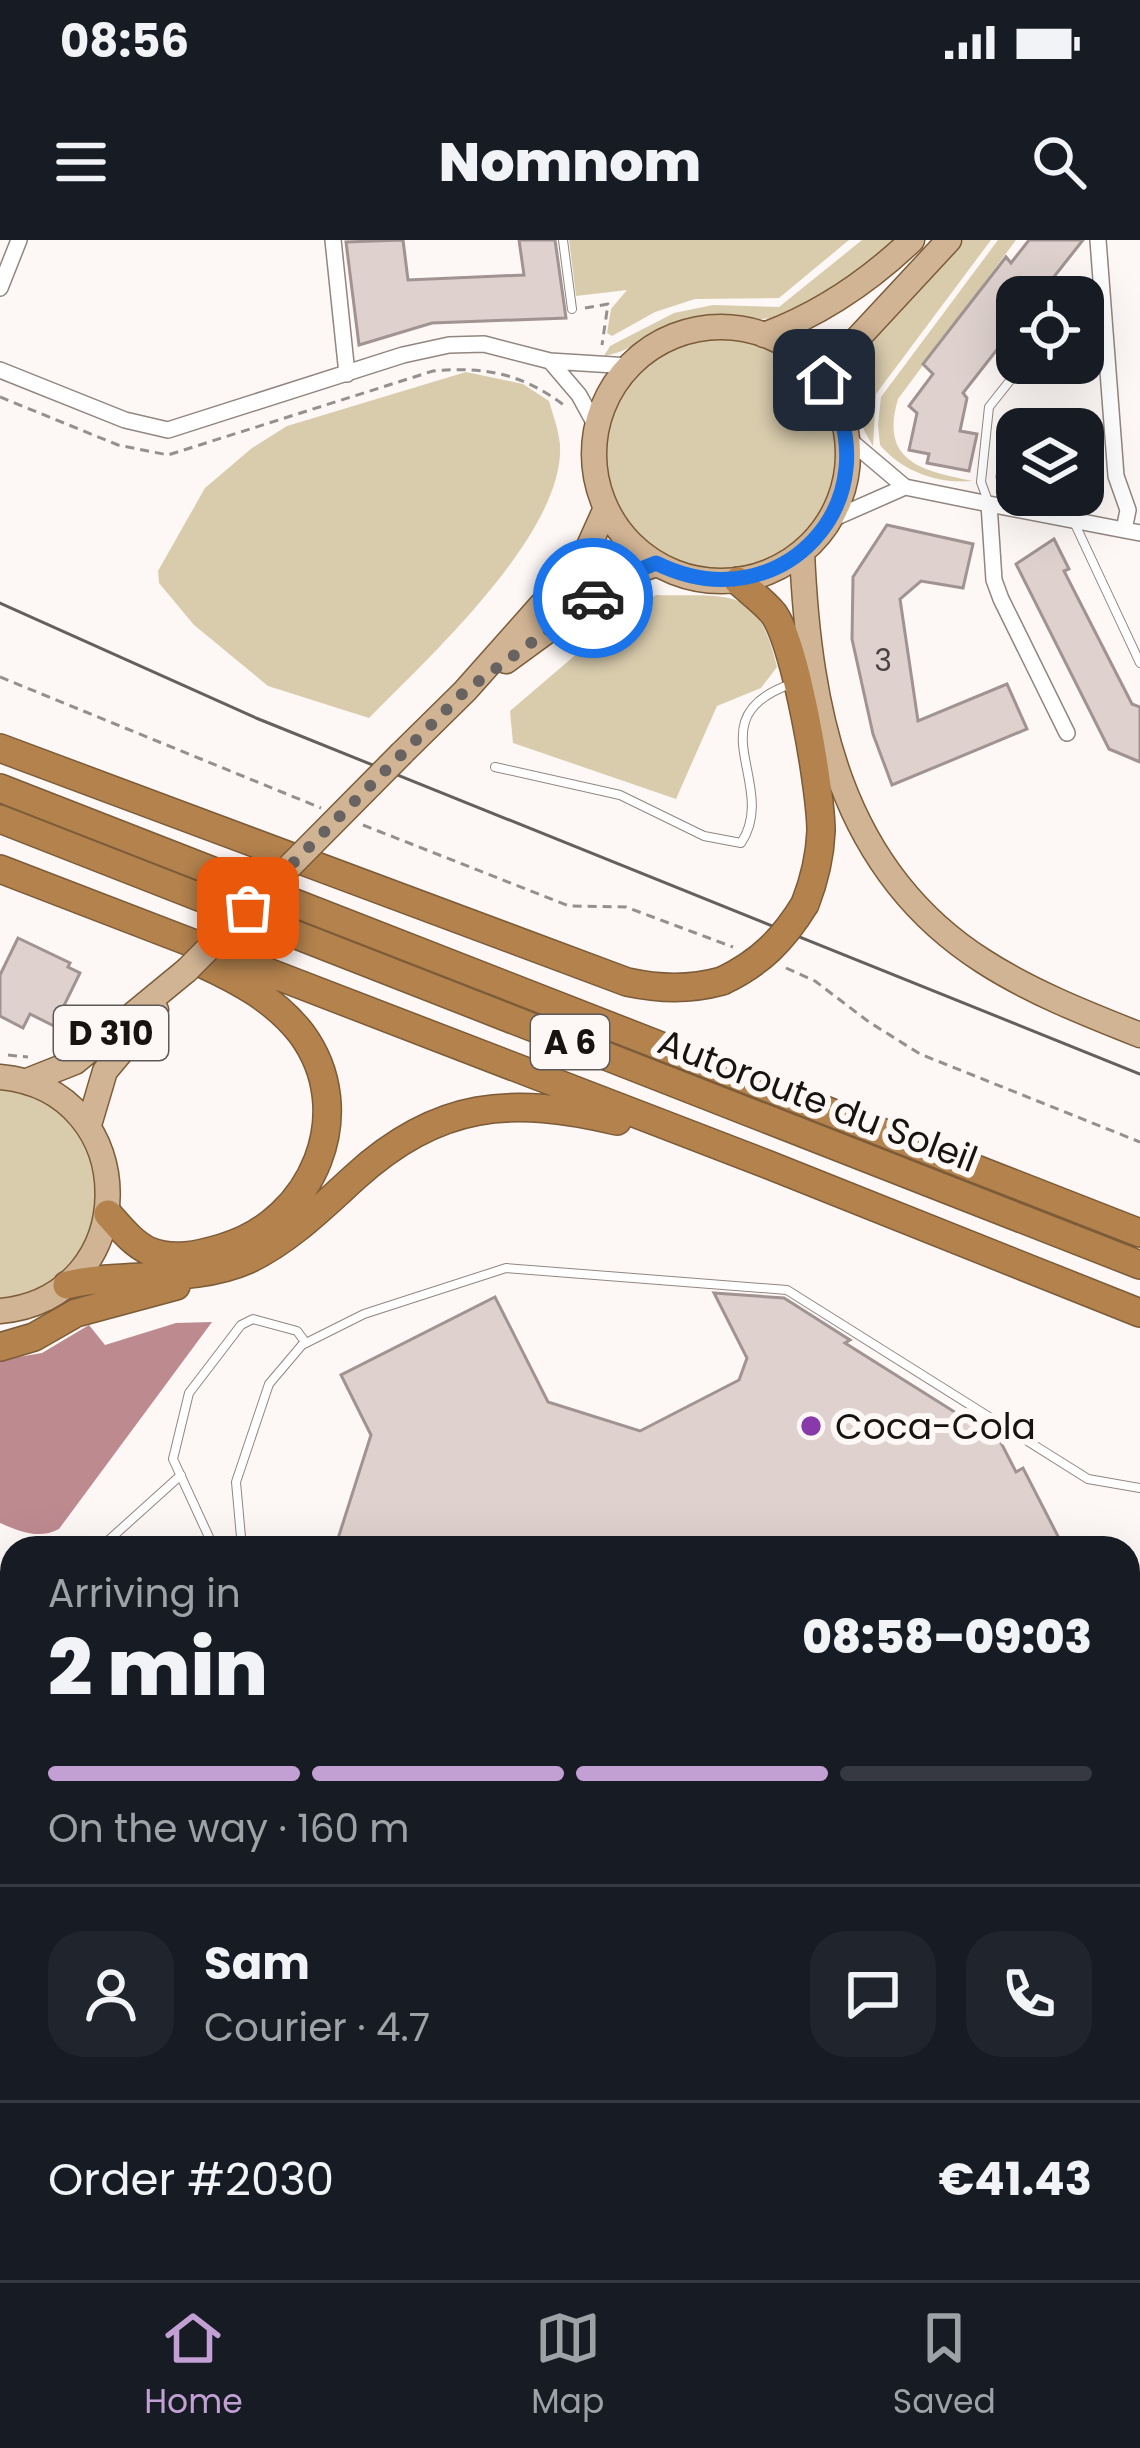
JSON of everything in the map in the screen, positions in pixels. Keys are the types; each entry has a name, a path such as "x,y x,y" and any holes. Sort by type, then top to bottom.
{"highway":[{"path":"0,748 627,982 698,988 745,970 773,949 805,904 814,880 820,831 809,738 788,644 773,614 738,580"},
{"name":"Autoroute du Soleil","path":"0,788 1140,1233"},
{"name":"Autoroute du Soleil","path":"0,819 1140,1264"},
{"path":"5,871 263,996 302,1035 323,1082 327,1118 317,1165 300,1197 260,1232 207,1252 172,1256 137,1243 108,1214"},
{"path":"5,871 770,1165 944,1237"},
{"path":"0,1347 34,1337 76,1313 186,1284 261,1252 299,1227 403,1138 444,1118 500,1106 570,1111 661,1133 1140,1313"},
{"path":"67,1285 102,1276 175,1275 229,1267"}],"main road":[{"path":"764,335 803,321 846,294 913,240"},
{"path":"836,400 845,362 858,338 950,240"},
{"path":"713,328 764,335 807,361 836,400 847,438 844,484 830,520 802,552 777,568 738,580 692,578 656,563 627,539 606,508 595,468 597,428 614,387 630,366 658,345 683,333 713,328"},
{"name":"D 310","path":"27,1082 75,1062 187,970 465,691 584,557 606,508"},
{"path":"802,552 819,715 844,793 896,887 982,961 1140,1035"},
{"name":"D 310","path":"465,691 621,577 656,563"},
{"name":"D 310","path":"89,1125 105,1072 187,970"},
{"path":"0,1076 54,1094 89,1125 102,1150 109,1184 108,1214 90,1258 67,1285 35,1303 0,1311"}],"street":[{"path":"0,288 19,240"},
{"path":"332,240 346,374"},
{"path":"847,438 905,487 1132,531 1116,476 1098,240"},
{"path":"0,370 125,420 169,430 403,355 449,345 484,344 550,362 630,366"},
{"path":"550,362 579,395 597,428"},
{"path":"830,520 905,487"},
{"path":"989,505 1000,599 1066,734"}],"lane":[{"path":"563,240 572,310"},
{"path":"989,505 981,482 989,406 1007,384"},
{"path":"1074,520 1140,663"},
{"path":"495,766 620,796 704,836 741,843 752,818 741,729 749,707 795,682"},
{"path":"241,1536 236,1482 269,1384 306,1343 364,1314 506,1268 787,1290 1088,1479 1140,1488"},
{"path":"209,1536 173,1459 189,1394 241,1325 253,1319 297,1331 306,1343"},
{"path":"113,1536 181,1475"}],"path":[{"path":"572,310 608,304 602,345"},
{"path":"0,677 335,814"},
{"path":"356,822 569,905 626,907 743,951"},
{"path":"777,964 815,981 920,1054 1140,1142"}],"shaded area":[{"path":"569,240 849,240 779,298 695,299 655,312 612,336 607,333 611,309 627,290 576,296"},
{"path":"862,240 898,240 804,307 772,318 689,319 604,356 610,346 674,313 713,305 779,307"},
{"path":"962,240 991,240 876,394 873,446 856,407 855,382 863,356 870,342"},
{"path":"998,240 1016,240 898,399 894,420 900,450 923,468 973,481 934,478 910,469 880,445 881,397"},
{"path":"721,340 765,349 803,374 828,412 837,456 828,500 803,538 765,563 721,572 677,563 639,538 614,500 605,456 614,412 639,374 677,349"},
{"path":"466,372 523,384 549,401 560,445 556,480 541,516 488,592 369,718 268,686 194,625 159,583 158,571 205,488 252,448 287,426"},
{"path":"656,595 722,597 750,608 769,640 777,667 761,688 717,706 676,799 513,743 510,711 628,610"},
{"path":"0,1086 56,1106 78,1128 91,1161 96,1208 93,1229 75,1263 43,1286 0,1299"},
{"path":"212,1322 59,1529 37,1534 0,1523 0,1360 42,1353 89,1325 105,1345 176,1323"}],"building":[{"path":"403,240 408,280 524,275 519,240 555,240 566,318 432,323 359,345 346,242"},
{"path":"1029,240 1083,240 1055,276 996,276 996,351 963,393 967,398 960,431 977,434 969,471 927,463 929,454 909,450 917,413 909,406 933,374 923,364 1006,257 1011,263"},
{"path":"887,525 973,544 963,588 921,581 900,599 918,721 1007,684 1027,729 892,785 873,734 852,639 853,577"},
{"path":"1054,539 1069,569 1064,571 1132,704 1140,707 1140,762 1109,749 1016,564"},
{"path":"18,938 70,963 68,967 80,973 54,1026 30,1014 23,1028 0,1016 0,975"},
{"name":"Coca-Cola","path":"714,1293 784,1298 850,1340 845,1343 969,1421 978,1438 995,1431 1016,1472 1023,1468 1058,1536 339,1536 371,1435 341,1375 495,1297 548,1402 640,1431 739,1380 747,1358"}],"tram line":[{"path":"0,603 256,718 1140,1074"}],"way so far":[{"path":"248,908 465,691 593,598"}],"place":[{"name":"Coca-Cola","path":"811,1426"}],"route":[{"path":"593,598 621,577 656,563 692,578 738,580 777,568 802,552 830,520 848,461 843,420 824,380"}]}
